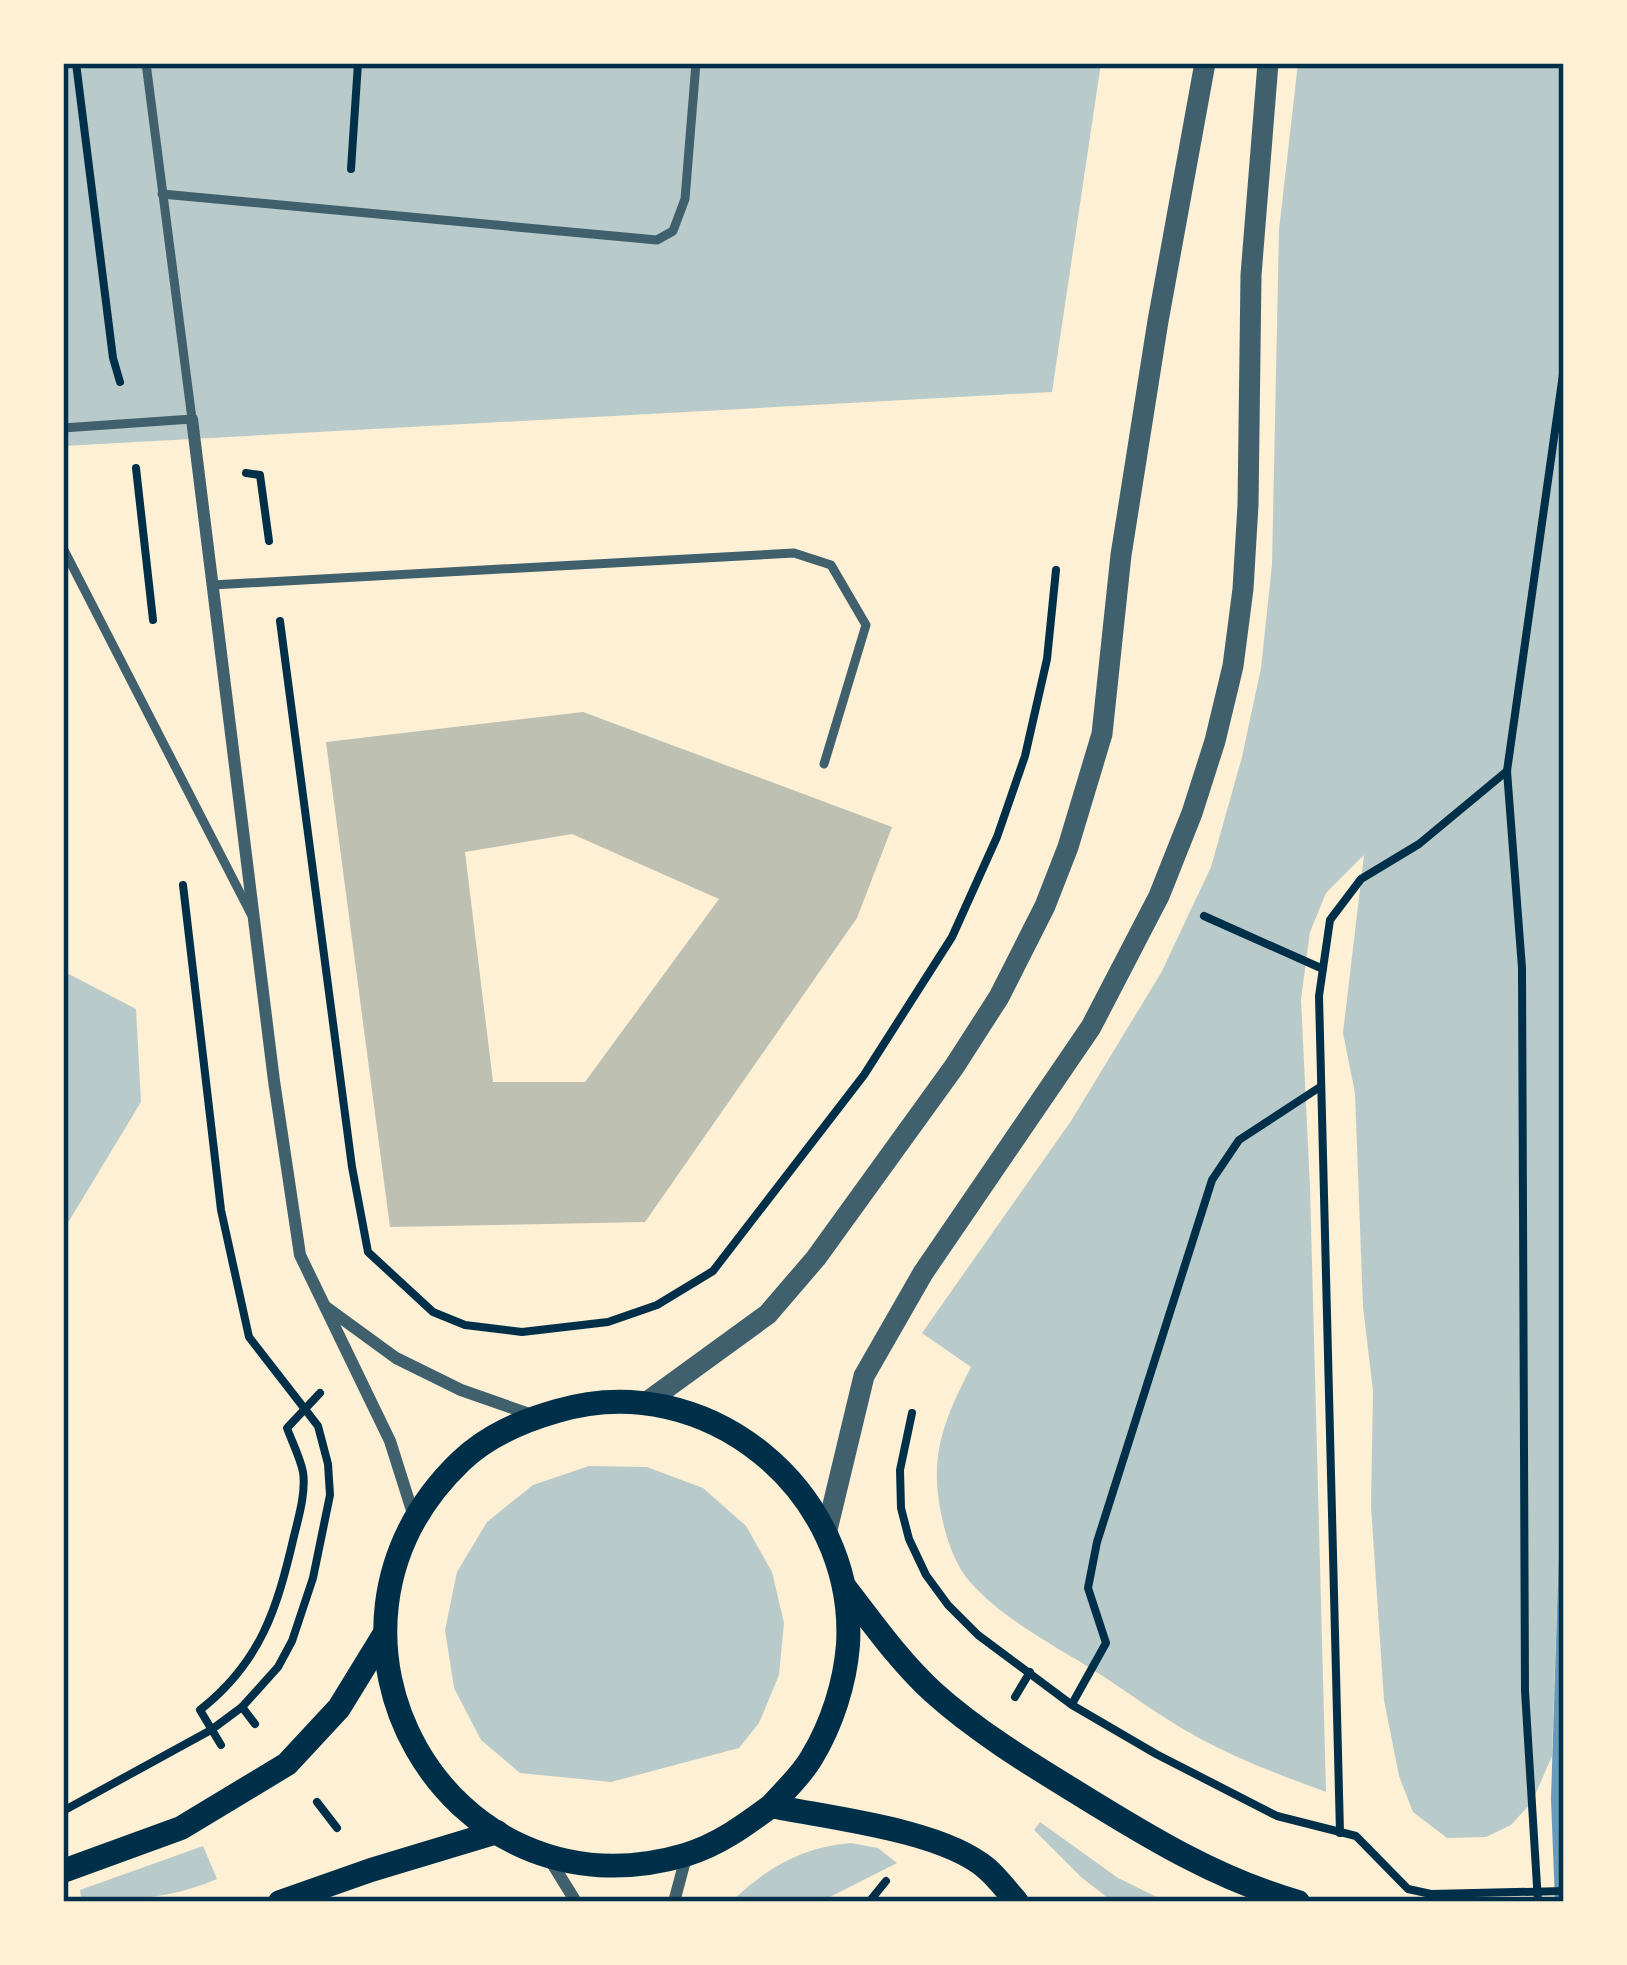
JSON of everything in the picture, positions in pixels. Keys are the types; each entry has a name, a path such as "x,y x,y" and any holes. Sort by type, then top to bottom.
{"main road":[{"path":"646,1402 720,1425 754,1445 782,1470 826,1534 843,1585 848,1645 837,1704 811,1760 771,1806 731,1835 686,1855 638,1865 601,1865 529,1849 497,1832 458,1804 427,1768 403,1726 388,1680 389,1583 405,1536 431,1494 464,1458 519,1422 582,1403 646,1402"},
{"path":"843,1585 934,1693 1029,1763 1203,1866 1298,1902"},
{"path":"63,1871 181,1828 287,1764 339,1708 385,1633"},
{"path":"771,1806 923,1837 986,1868 1017,1902"},
{"path":"280,1902 497,1832"}],"street":[{"path":"646,1402 768,1314 816,1258 954,1067 999,997 1045,906 1102,734 1124,531 1205,63"},
{"path":"826,1534 864,1376 923,1273 1091,1027 1159,896 1215,741 1235,646 1248,505 1251,275 1268,63"},
{"path":"191,419 300,1255 390,1441 415,1521"},
{"path":"325,1306 396,1358 460,1390 537,1417"},
{"path":"547,1854 577,1902"},
{"path":"674,1902 686,1855"}],"lane":[{"path":"63,428 191,419 146,63"},
{"path":"162,194 657,240 674,230 685,199 696,63"},
{"path":"63,548 253,918"},
{"path":"212,585 794,553 831,565 866,625 824,764"}],"path":[{"path":"76,63 113,358 130,424 154,635"},
{"path":"348,212 358,63"},
{"path":"1538,1902 1525,1691 1522,968 1507,771 1564,367"},
{"path":"198,466 260,475 352,1168 368,1252 434,1312 465,1325 522,1332 608,1322 657,1305 713,1271 864,1075 952,937 997,836 1025,756 1047,659 1056,570"},
{"path":"1340,1833 1319,996 1330,920 1361,878 1419,844 1507,771"},
{"path":"63,1811 212,1730 242,1707 278,1666 292,1641 313,1578 330,1495 318,1426 248,1337 221,1210 181,864"},
{"path":"1159,896 1323,969"},
{"path":"1072,1705 1106,1643 1088,1588 1097,1542 1212,1180 1239,1140 1321,1086"},
{"path":"228,1757 200,1710 224,1691 263,1639 285,1577 302,1503 303,1472 287,1428 305,1407"},
{"path":"914,1407 900,1470 901,1508 926,1575 978,1635 1072,1705 1277,1816 1356,1836 1408,1888 1431,1894 1564,1891"},
{"path":"242,1707 371,1870"}],"shaded area":[{"path":"63,63 1101,63 1052,392 63,446"},
{"path":"1298,63 1564,63 1564,1389 1552,1756 1532,1802 1511,1825 1486,1837 1447,1838 1413,1812 1399,1776 1384,1700 1371,1506 1373,1391 1363,1307 1355,1093 1343,1033 1364,855 1326,893 1310,932 1301,999 1326,1792 1199,1738 999,1609 971,1583 956,1560 937,1488 944,1429 971,1367 922,1333 1071,1121 1161,973 1211,867 1242,757 1261,668 1272,565 1279,230"},
{"path":"63,971 136,1009 141,1102 63,1231"},
{"path":"589,1466 647,1467 703,1488 746,1526 772,1572 784,1623 779,1675 759,1723 739,1748 611,1782 520,1773 481,1740 454,1688 445,1630 457,1572 487,1522 533,1485"},
{"path":"1040,1822 1118,1878 1167,1902 1113,1902 1034,1830"},
{"path":"851,1843 878,1848 897,1863 820,1902 731,1902 786,1861"},
{"path":"203,1846 217,1879 150,1897 81,1897 80,1890"}],"water":[{"path":"1564,1389 1564,1902 1555,1902 1551,1799"}],"building":[{"path":"583,712 892,827 857,918 645,1222 390,1227 326,742","holes":["572,834 719,899 585,1082 493,1082 465,852"]}]}
